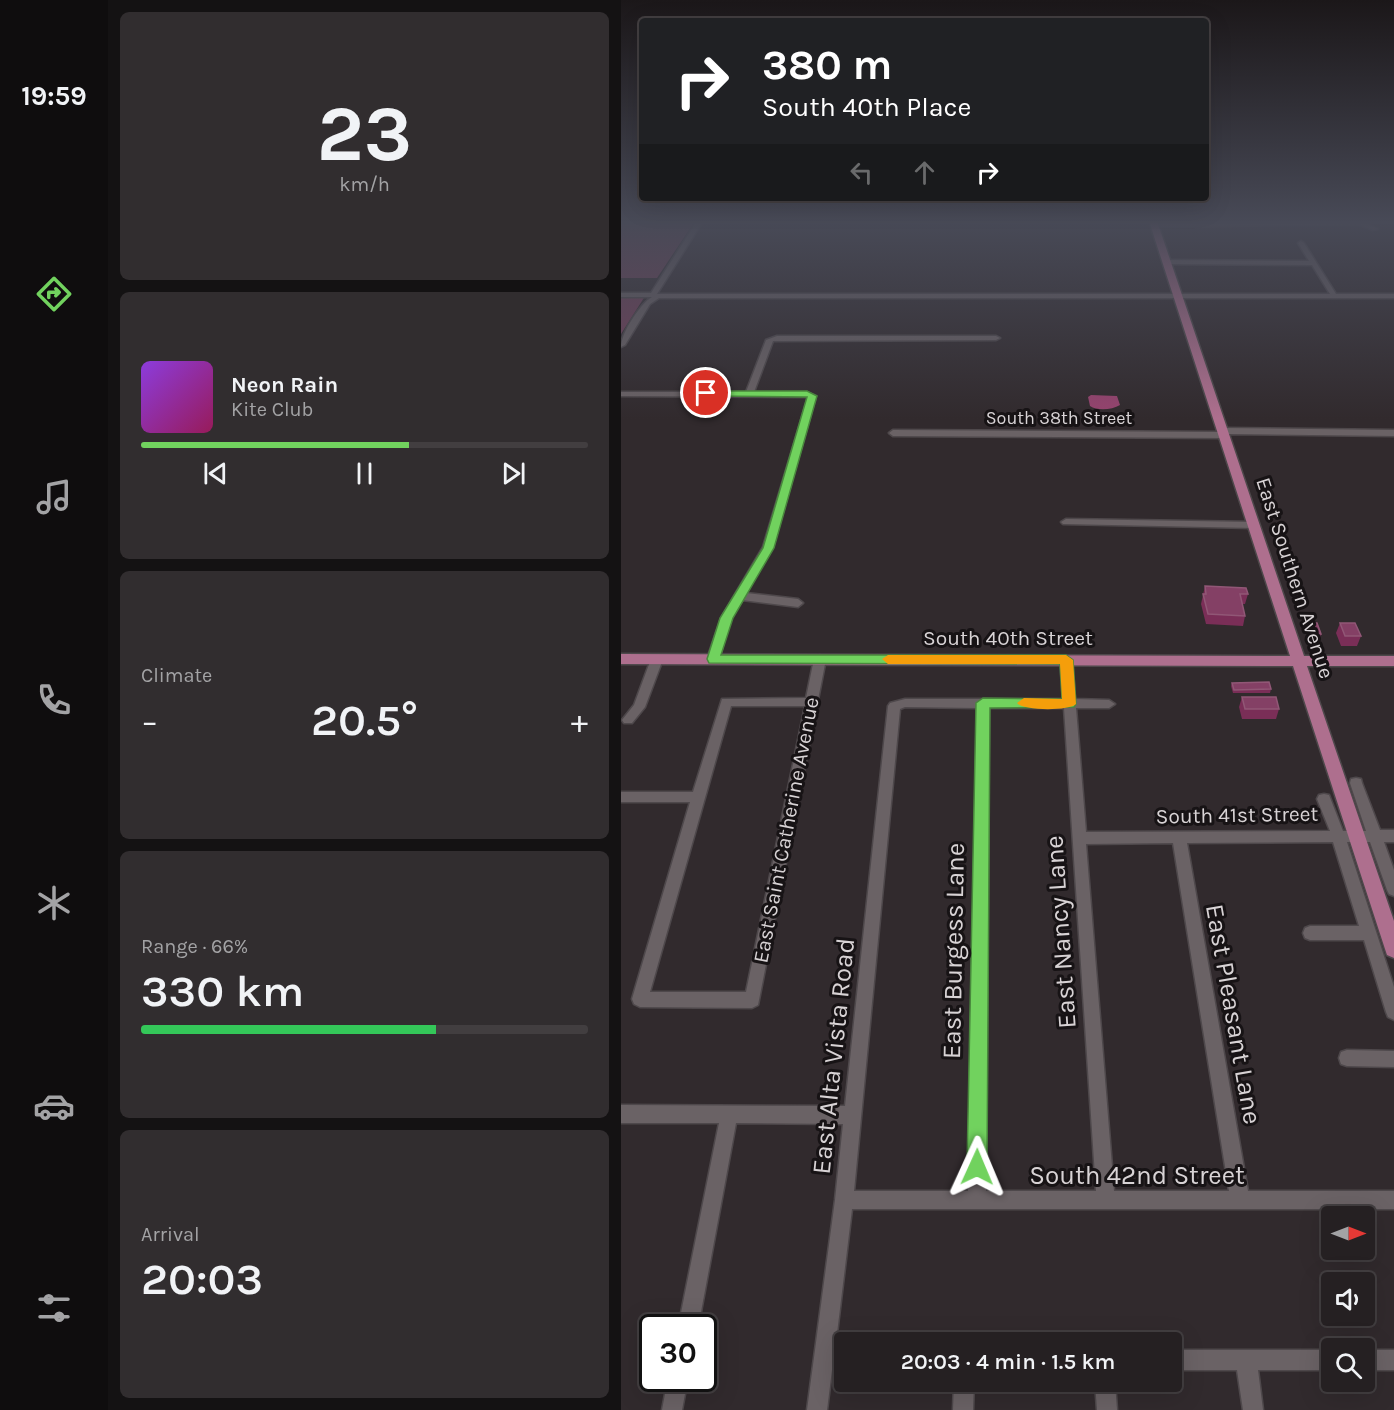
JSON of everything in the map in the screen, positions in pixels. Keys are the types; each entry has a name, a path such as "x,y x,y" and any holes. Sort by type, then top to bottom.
{"main road":[{"name":"East Southern Avenue","path":"1175,287 1298,660 1347,835 1394,949"},
{"name":"South 40th Street","path":"621,659 1394,661"}],"street":[{"path":"621,345 647,303 661,287"},
{"path":"1329,287 1335,297"},
{"path":"621,295 1394,296"},
{"path":"749,393 773,338 996,338"},
{"path":"621,394 811,394 768,548 726,618 713,659"},
{"name":"South 38th Street","path":"893,433 1394,433"},
{"path":"1066,522 1254,525"},
{"path":"739,596 798,603"},
{"path":"628,720 639,706 657,659"},
{"name":"East Saint Catherine Avenue","path":"699,796 640,999 752,1000 821,659"},
{"name":"East Nancy Lane","path":"1066,660 1106,1200"},
{"path":"621,796 699,796 726,702 811,702"},
{"name":"East Alta Vista Road","path":"817,1410 844,1200 894,706 905,703 983,703"},
{"path":"983,703 1109,704"},
{"name":"East Burgess Lane","path":"977,1200 983,703"},
{"path":"1356,783 1394,890"},
{"name":"East Southern Avenue","path":"1324,799 1347,835 1369,933 1394,1012"},
{"name":"South 41st Street","path":"1080,838 1394,836"},
{"name":"East Pleasant Lane","path":"1179,837 1240,1200"},
{"path":"1310,933 1369,933"},
{"path":"1347,1058 1394,1059"},
{"path":"621,1114 851,1115"},
{"path":"691,1314 729,1115"},
{"name":"South 42nd Street","path":"844,1200 1394,1200"},
{"path":"822,1360 834,1360"},
{"path":"1182,1360 1321,1360"},
{"path":"1246,1360 1253,1410"},
{"path":"1375,1360 1394,1360"},
{"path":"672,1410 675,1392"},
{"path":"963,1392 963,1410"},
{"path":"1106,1392 1107,1410"}],"shaded area":[{"path":"621,293 647,293 621,334"},
{"path":"1091,395 1117,396 1120,405 1105,409 1093,408 1090,406 1088,397"}],"building":[{"path":"1205,586 1246,588 1248,594 1240,594 1245,616 1208,614 1203,594 1206,594"},
{"path":"1310,623 1317,623 1321,634 1314,634"},
{"path":"1340,623 1355,623 1361,636 1345,636"},
{"path":"1269,682 1271,689 1234,690 1232,683"},
{"path":"1242,697 1276,697 1279,709 1245,709"}],"slow traffic":[{"path":"888,659 1066,660 1069,704 1024,703"}],"route":[{"path":"706,393 811,394 812,396 768,548 726,618 713,659 1066,660 1069,704 983,703 977,1167"}]}
